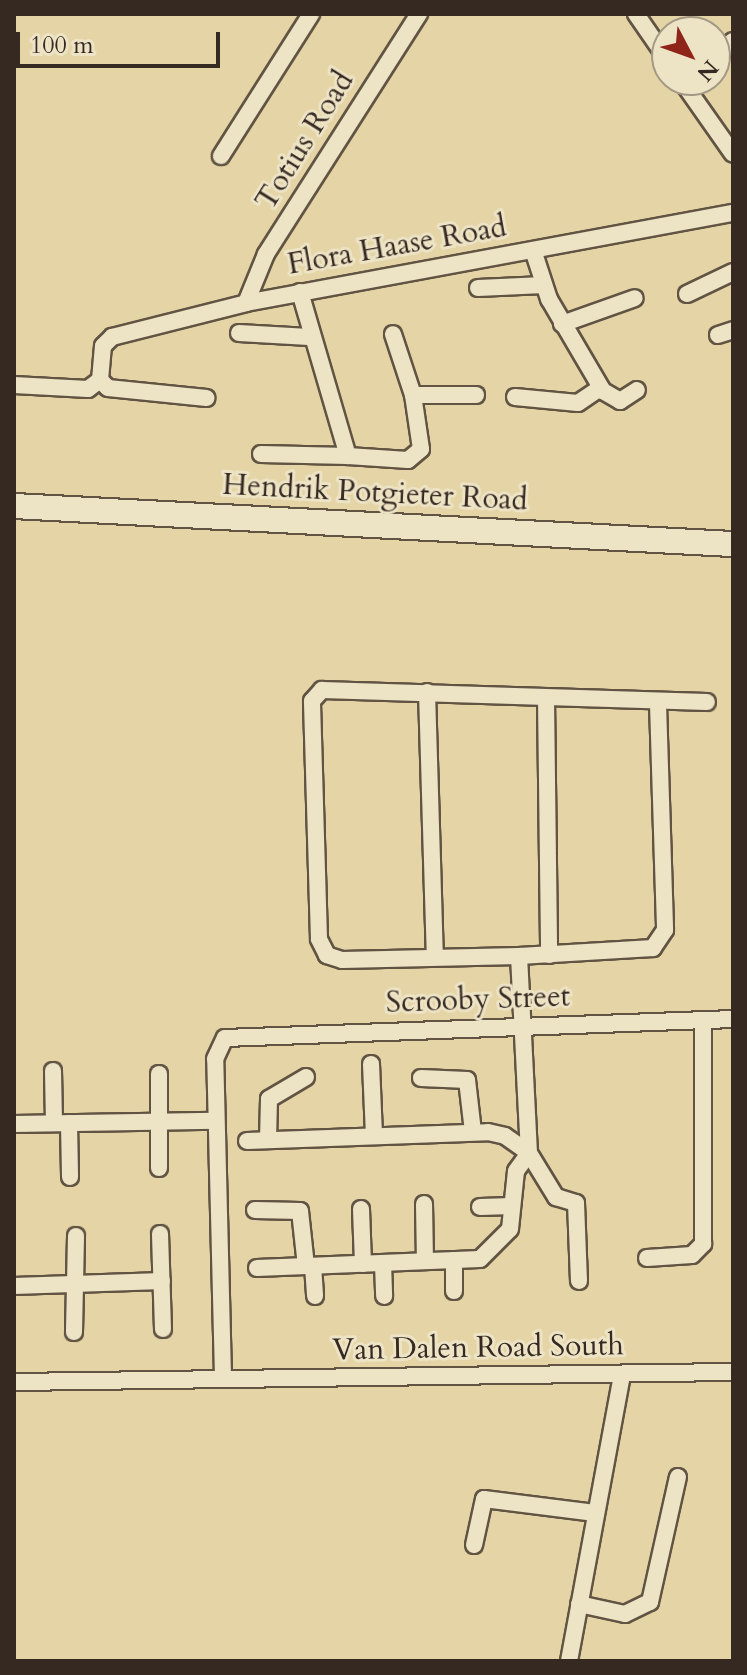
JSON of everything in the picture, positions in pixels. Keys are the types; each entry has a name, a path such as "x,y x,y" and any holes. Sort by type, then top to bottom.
{"main road":[{"name":"Hendrik Potgieter Road","path":"14,506 733,544"}],"street":[{"path":"221,156 311,14"},
{"name":"Totius Road","path":"246,303 266,254 419,14"},
{"path":"636,14 651,36"},
{"path":"696,96 733,154"},
{"name":"Flora Haase Road","path":"101,376 103,346 112,337 300,292 733,213"},
{"path":"533,250 544,285 562,324 600,388 620,401 637,390"},
{"path":"687,294 733,272"},
{"path":"478,288 544,285"},
{"path":"300,292 309,337 348,456"},
{"path":"562,324 635,298"},
{"path":"239,333 309,337"},
{"path":"261,454 408,460 418,454 422,440 413,395 393,334"},
{"path":"14,385 88,389 101,376 108,388 206,398"},
{"path":"515,397 578,403 600,388"},
{"path":"413,395 476,395"},
{"path":"658,704 665,930 660,941 641,952 342,960 327,955 321,947 312,701 330,687 658,704 707,702"},
{"path":"427,692 435,957"},
{"path":"546,698 549,955"},
{"path":"519,956 519,1027 529,1153 553,1195 577,1206 579,1281"},
{"name":"Scrooby Street","path":"216,1121 215,1059 225,1038 703,1023 733,1019"},
{"path":"647,1258 692,1255 703,1244 703,1023"},
{"path":"371,1064 374,1136"},
{"path":"53,1071 70,1177"},
{"path":"159,1074 159,1168"},
{"path":"268,1140 269,1099 306,1077"},
{"path":"421,1078 467,1080 473,1132"},
{"path":"14,1124 216,1121 223,1377"},
{"path":"247,1141 497,1133 529,1153"},
{"path":"257,1268 454,1260 488,1255 508,1234 516,1171 529,1153"},
{"path":"424,1204 425,1261"},
{"path":"480,1207 512,1206"},
{"path":"361,1209 363,1264"},
{"path":"255,1210 300,1211 315,1296"},
{"path":"160,1234 163,1329"},
{"path":"74,1332 76,1236"},
{"path":"454,1260 454,1291"},
{"path":"383,1263 384,1296"},
{"path":"14,1286 162,1281"},
{"name":"Van Dalen Road South","path":"14,1382 223,1377 416,1379 733,1372"},
{"path":"569,1661 622,1374"},
{"path":"579,1604 625,1614 650,1602 678,1477"},
{"path":"474,1545 484,1499 595,1513"}]}
